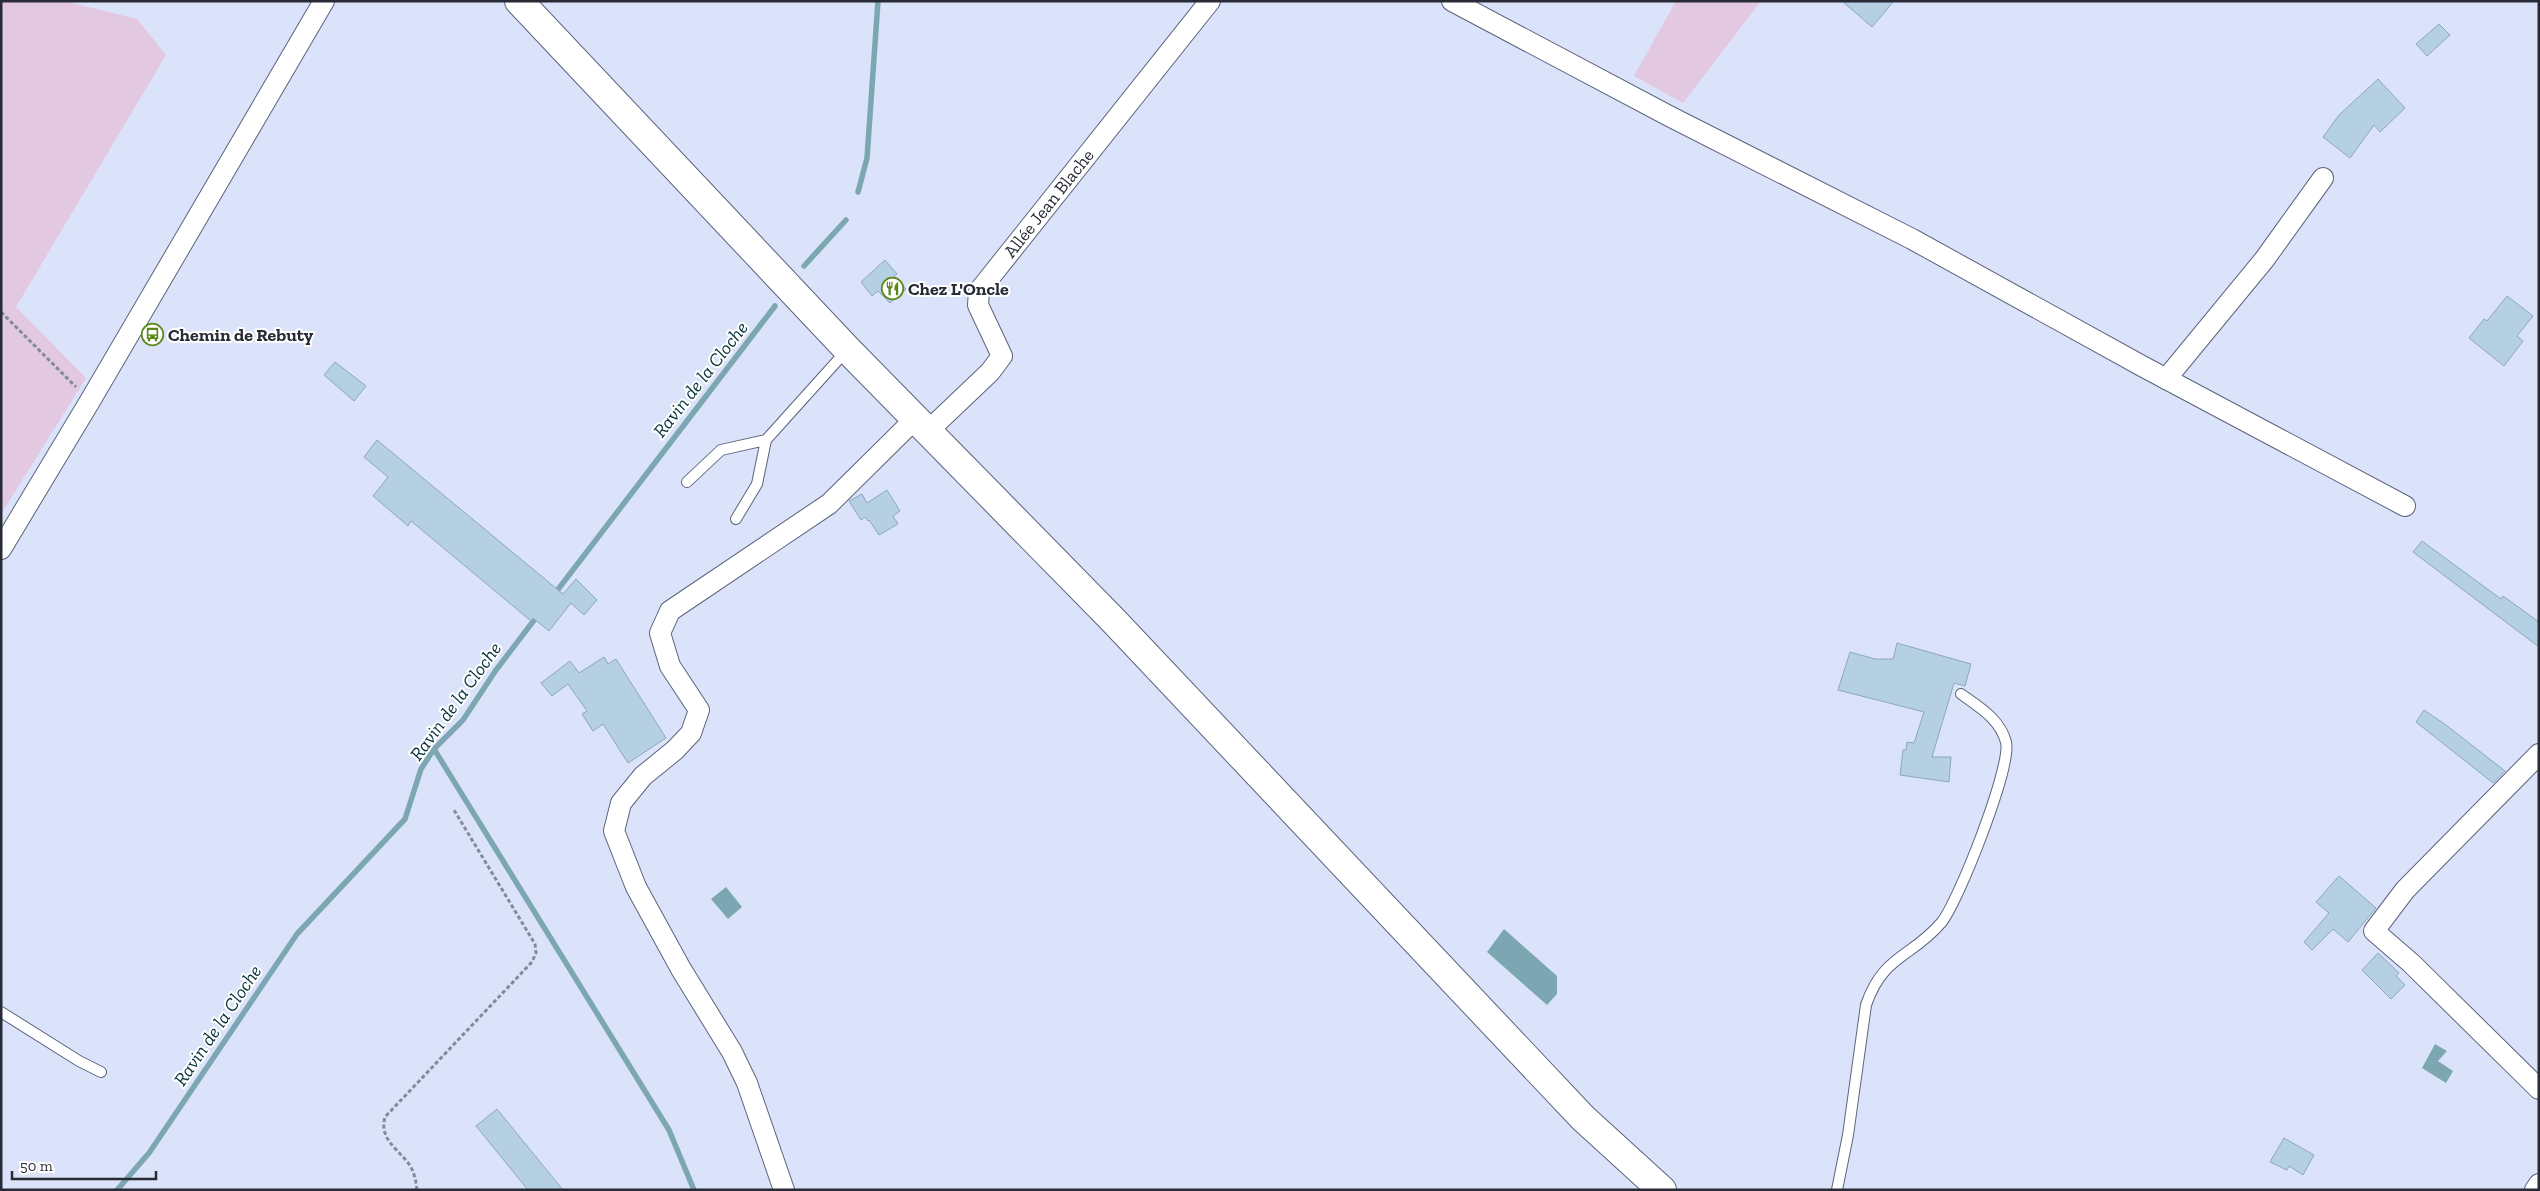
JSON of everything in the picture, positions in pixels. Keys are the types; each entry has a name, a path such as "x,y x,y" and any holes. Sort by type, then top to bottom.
{"main road":[{"path":"503,1 582,70"},
{"path":"519,1 847,349 1120,627 1583,1118 1654,1187"}],"street":[{"path":"1,549 90,402 324,1"},
{"name":"Allée Jean Blache","path":"921,425 990,372 1002,356 978,305 979,291 1210,1"},
{"path":"1452,1 1671,117 1912,239 2166,379 2405,506"},
{"path":"2166,379 2264,260 2323,178"},
{"path":"784,1190 748,1083 732,1052 685,977 636,887 614,830 621,802 642,776 674,750 691,733 699,710 670,666 660,633 670,611 829,504 921,425"},
{"path":"2539,754 2405,890 2374,930 2411,963 2539,1089"},
{"path":"2535,1190 2539,1184"}],"lane":[{"path":"736,519 757,484 766,440 847,349"},
{"path":"687,482 721,450 766,440"},
{"path":"1837,1190 1848,1135 1866,1005 1873,986 1882,973 1895,960 1942,922 1982,834 2005,765 2007,744 2001,728 1988,714 1961,694"},
{"path":"1,1012 79,1061 101,1072"}],"path":[{"path":"1,312 90,402"},
{"path":"417,1190 410,1165 384,1135 382,1126 385,1118 532,962 536,953 535,944 454,810"}],"shaded area":[{"path":"1,1 64,1 137,19 166,55 16,307 86,378 1,514"},
{"path":"1676,1 1761,1 1683,103 1634,76"},
{"path":"726,887 742,907 728,919 711,899"},
{"path":"1504,929 1557,976 1557,994 1547,1005 1487,952"},
{"path":"2435,1044 2447,1051 2438,1061 2453,1071 2446,1083 2422,1068"}],"building":[{"path":"1842,1 1894,1 1872,27"},
{"path":"2439,24 2450,35 2427,56 2416,44"},
{"path":"2378,79 2405,108 2380,132 2374,125 2350,158 2323,137 2339,115"},
{"path":"885,260 897,274 894,276 906,289 890,303 878,291 872,296 861,282"},
{"path":"2507,296 2533,316 2517,336 2523,341 2504,366 2469,338 2484,319 2487,321"},
{"path":"335,362 366,386 354,401 324,375"},
{"path":"377,440 563,594 576,579 597,600 584,615 571,603 549,631 533,618 531,621 411,521 408,526 373,496 388,477 364,457"},
{"path":"887,490 900,511 893,516 898,524 879,535 869,520 865,517 861,520 849,501 862,494 867,503"},
{"path":"2422,541 2501,599 2503,596 2539,622 2539,647 2413,552"},
{"path":"1897,643 1971,664 1965,686 1954,683 1932,757 1951,757 1949,782 1900,775 1903,750 1906,750 1907,742 1914,743 1924,712 1838,690 1850,652 1875,659 1893,659"},
{"path":"604,657 608,664 616,659 666,738 628,763 603,724 593,731 582,714 587,711 568,684 552,696 541,683 570,661 579,673"},
{"path":"2424,710 2505,771 2493,783 2416,722"},
{"path":"2339,876 2376,908 2348,942 2333,929 2312,950 2304,942 2329,913 2316,902"},
{"path":"2378,953 2399,973 2396,976 2405,985 2391,999 2362,970"},
{"path":"497,1109 563,1190 528,1190 476,1126"},
{"path":"2284,1138 2314,1155 2303,1175 2289,1166 2287,1170 2270,1162"}],"waterway":[{"name":"Ravin de la Cloche","path":"858,192 867,158 878,1"},
{"name":"Ravin de la Cloche","path":"804,266 846,220"},
{"name":"Ravin de la Cloche","path":"553,596 775,306"},
{"name":"Ravin de la Cloche","path":"117,1190 149,1153 297,934 405,819 421,769 434,749 463,720 496,670 538,615"},
{"path":"434,749 669,1130 694,1190"}],"place":[{"name":"Chez L'Oncle","path":"892,289"},
{"name":"Chemin de Rebuty","path":"152,335"}]}
